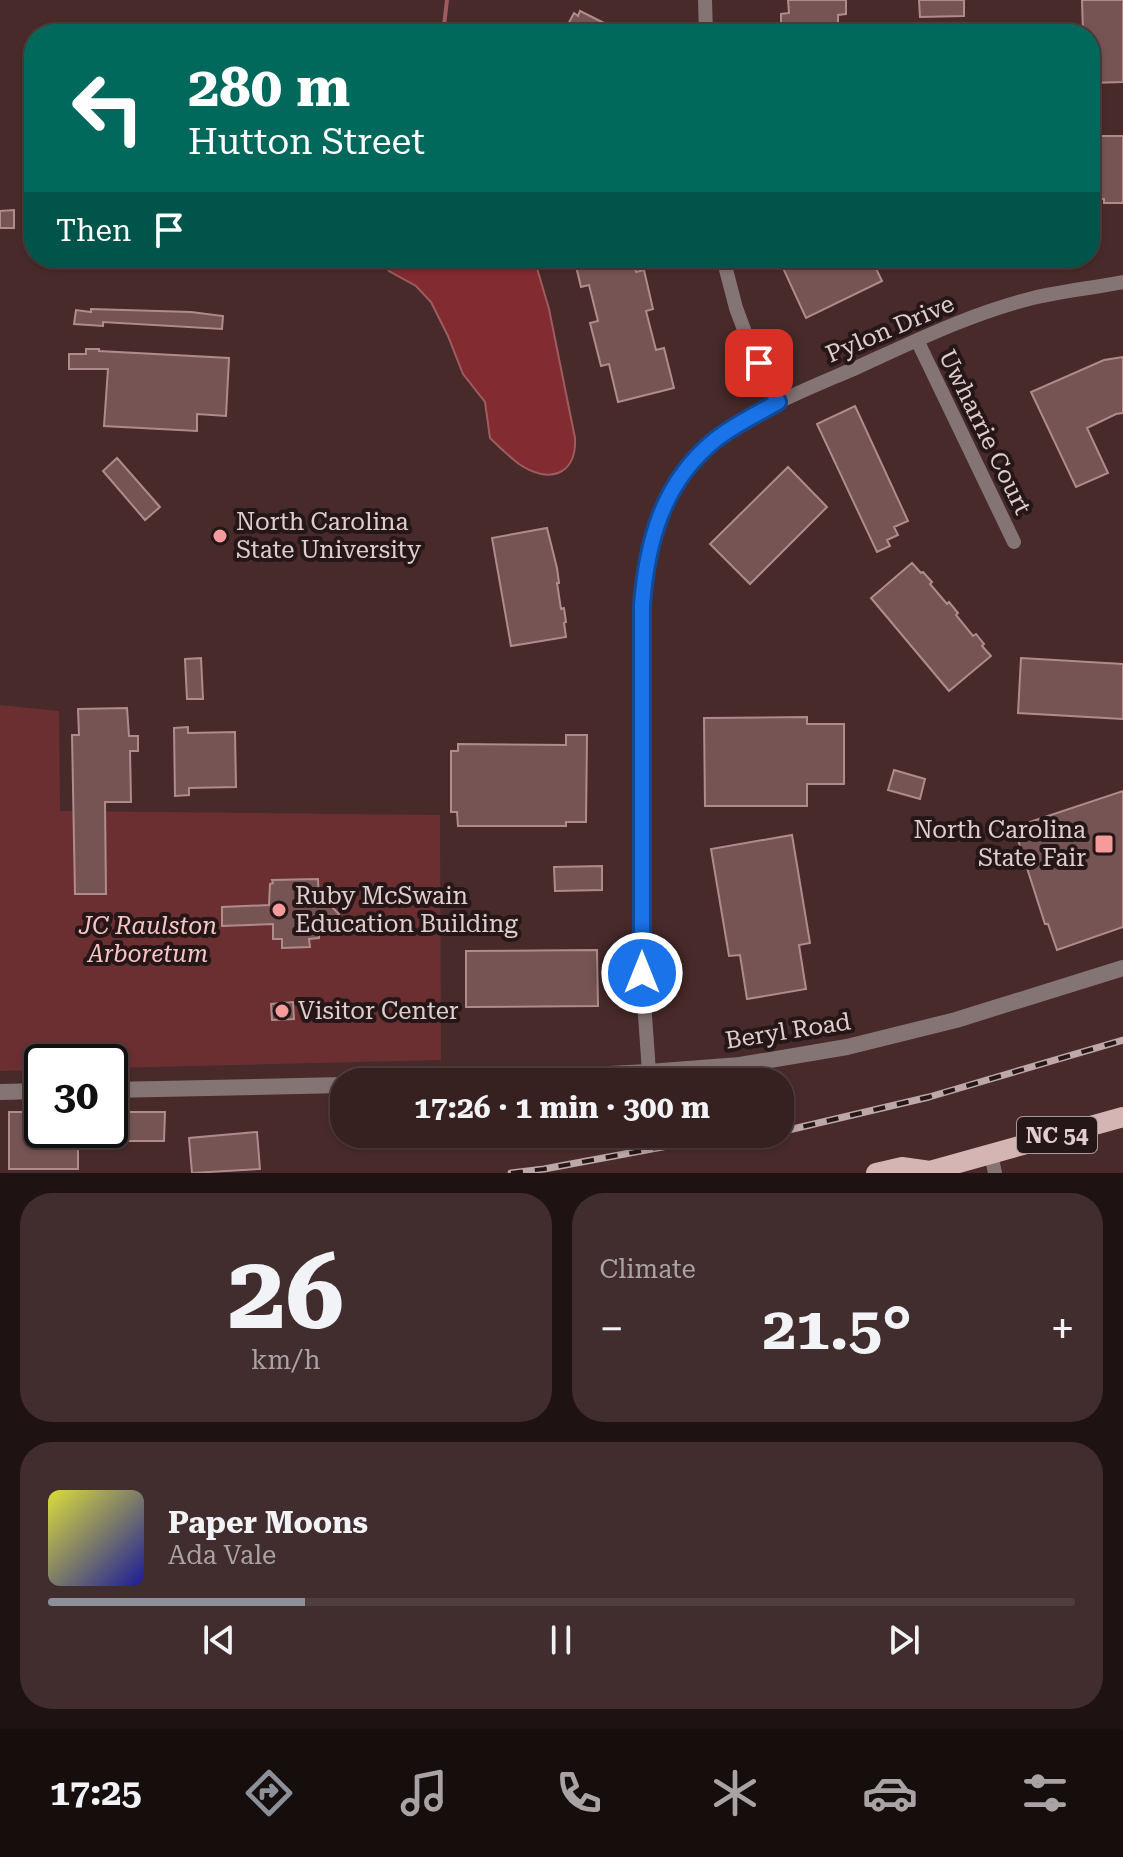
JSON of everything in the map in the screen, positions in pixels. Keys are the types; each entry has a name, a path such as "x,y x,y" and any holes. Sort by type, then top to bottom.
{"main road":[{"name":"NC 54","path":"876,1173 902,1167 929,1172 993,1163 1123,1117"}],"street":[{"path":"705,0 706,24"},
{"path":"726,268 749,343 778,402"},
{"name":"Pylon Drive","path":"649,1068 642,973 642,605 644,581 662,509 678,480 717,439 778,402 917,340 980,314 1035,298 1123,282"},
{"name":"Uwharrie Court","path":"917,340 1014,542"},
{"name":"Beryl Road","path":"701,1068 740,1065 847,1047 956,1020 1123,968"},
{"path":"128,1090 330,1085"},
{"path":"0,1092 24,1091"}],"green space":[{"name":"JC Raulston Arboretum","path":"0,705 59,711 60,811 440,815 441,1060 128,1068 128,1044 24,1044 24,1070 0,1071"}],"shaded area":[{"path":"388,268 537,268 549,309 575,438 571,461 566,468 559,473 540,474 519,464 490,438 485,402 463,374 431,302 416,286"}],"building":[{"path":"788,0 846,0 846,14 838,15 838,24 781,24 781,14 789,13"},
{"path":"919,0 964,0 964,16 920,17"},
{"path":"1082,0 1123,0 1123,82 1100,83 1100,24 1083,24"},
{"path":"580,11 606,24 568,24 574,13 578,16"},
{"path":"1100,136 1123,136 1123,203 1104,203 1104,199 1100,199"},
{"path":"14,210 14,228 0,228 0,211"},
{"path":"576,268 644,270 653,309 646,311 656,350 664,348 674,388 618,402 609,364 601,366 590,323 598,321 589,285 581,287"},
{"path":"783,268 876,268 882,281 806,318"},
{"path":"91,309 223,316 222,329 103,322 103,326 74,324 76,310 91,312"},
{"path":"86,349 229,358 226,416 197,414 197,431 104,426 108,369 69,369 69,354 86,354"},
{"path":"1123,357 1123,413 1087,428 1108,473 1076,487 1031,392 1104,360"},
{"path":"855,406 908,521 894,527 898,535 887,540 890,546 877,552 817,424"},
{"path":"117,458 160,507 145,520 103,471"},
{"path":"788,467 827,507 750,584 710,544"},
{"path":"547,528 557,568 561,609 564,608 566,637 511,646 492,538"},
{"path":"912,563 932,582 930,584 947,604 949,602 958,613 956,615 973,636 976,634 991,656 949,691 871,598"},
{"path":"201,658 203,699 187,699 185,659"},
{"path":"1021,658 1123,664 1123,719 1018,713"},
{"path":"127,708 129,736 138,736 138,751 130,751 131,802 105,802 106,894 75,894 72,735 79,735 78,709"},
{"path":"807,717 807,724 844,724 844,784 807,784 807,806 705,806 704,718"},
{"path":"188,727 188,733 235,732 236,787 189,788 189,795 175,796 174,728"},
{"path":"566,735 587,735 586,822 566,822 566,826 458,826 457,812 451,812 451,751 458,751 458,744 566,745"},
{"path":"894,770 925,779 920,799 888,790"},
{"path":"1123,791 1123,927 1057,950 1012,828"},
{"path":"792,835 810,943 799,945 806,989 747,999 740,955 729,956 711,849"},
{"path":"602,866 602,890 555,891 554,867"},
{"name":"Ruby McSwain Education Building","path":"318,879 319,904 331,906 339,914 330,923 319,923 319,938 309,939 310,947 282,948 282,939 273,939 273,924 222,926 222,907 269,905 272,880"},
{"path":"597,950 598,1006 466,1007 466,951"},
{"name":"Visitor Center","path":"293,1002 294,1019 272,1020 271,1004"},
{"path":"9,1112 24,1112 24,1148 78,1148 78,1169 9,1169"},
{"path":"128,1112 165,1112 164,1141 128,1141"},
{"path":"257,1132 260,1169 192,1173 189,1138"}],"waterway":[{"path":"444,24 447,0"}],"railway":[{"path":"794,1129 929,1097 1123,1040"},
{"path":"511,1173 657,1148"}],"place":[{"name":"North Carolina State University","path":"220,536"},
{"name":"North Carolina State Fair","path":"1104,844"},
{"name":"Ruby McSwain Education Building","path":"279,910"},
{"name":"Visitor Center","path":"282,1011"}],"route":[{"path":"642,973 644,581 662,509 671,489 699,455 717,439 778,402 759,363"}]}
